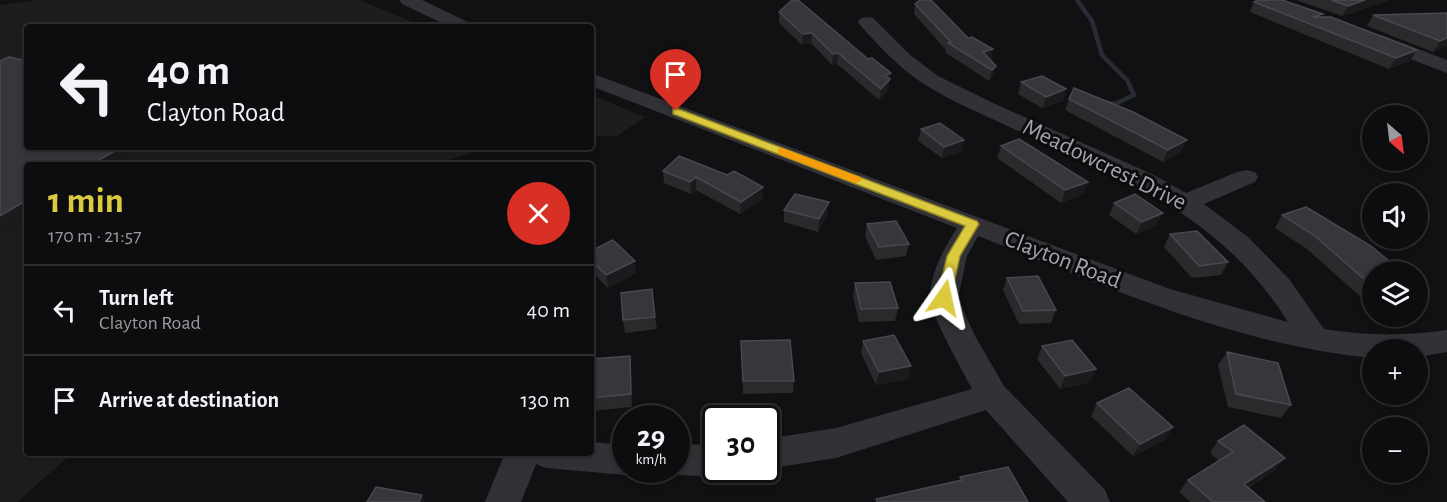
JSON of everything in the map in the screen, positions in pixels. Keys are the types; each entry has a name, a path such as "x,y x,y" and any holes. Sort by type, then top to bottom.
{"street":[{"path":"408,0 458,24"},
{"name":"Meadowcrest Drive","path":"867,22 902,58 931,80 1133,174 1186,202 1226,230 1280,282 1299,310 1314,339"},
{"path":"1364,34 1447,67"},
{"name":"Clayton Road","path":"594,80 1200,309 1255,326 1314,339 1385,347 1434,345 1447,341"},
{"path":"1186,202 1246,177"},
{"path":"972,224 954,256 944,298 969,357 992,394 1092,502"},
{"path":"780,452 836,443 952,409 992,394"},
{"path":"503,502 522,456"},
{"path":"580,456 612,459"}],"shaded area":[{"path":"37,0 359,0 418,24 24,24 24,150 483,150 442,162 24,162 24,456 70,456 17,502 0,502 0,5"},
{"path":"594,96 645,117 617,136 594,136"}],"building":[{"path":"792,0 798,0 868,59 872,58 891,73 885,75 890,79 881,89 838,53 833,54 812,33 803,34 779,12"},
{"path":"920,0 931,0 968,38 972,37 993,49 983,52 996,66 992,70 948,43 951,42 915,4"},
{"path":"1282,0 1323,14 1313,17 1331,17 1417,50 1396,58 1254,2"},
{"path":"1331,0 1365,0 1348,6"},
{"path":"1447,13 1447,38 1440,41 1373,15"},
{"path":"9,57 24,60 24,150 117,150 95,162 24,162 24,202 0,216 0,61"},
{"path":"1042,76 1066,89 1046,97 1021,82"},
{"path":"1074,88 1133,112 1187,140 1168,150 1069,99"},
{"path":"940,123 964,140 944,147 921,129"},
{"path":"1019,139 1088,182 1065,190 1001,146"},
{"path":"679,156 727,175 734,171 763,187 741,202 696,177 690,182 663,171"},
{"path":"795,194 829,202 819,219 784,210"},
{"path":"1135,194 1163,213 1142,222 1114,203"},
{"path":"1306,207 1362,241 1362,249 1375,249 1389,261 1362,261 1362,277 1315,236 1282,215"},
{"path":"896,221 909,244 879,247 867,224"},
{"path":"1197,231 1228,262 1199,266 1170,234"},
{"path":"613,240 635,261 606,275 594,263 594,250"},
{"path":"1038,276 1056,310 1023,311 1007,278"},
{"path":"890,282 898,308 861,309 855,283"},
{"path":"652,289 655,317 623,320 621,293"},
{"path":"894,335 911,366 879,372 863,341"},
{"path":"790,340 794,381 743,381 741,341"},
{"path":"1072,340 1096,369 1065,376 1042,346"},
{"path":"1227,352 1278,363 1291,405 1236,394"},
{"path":"630,356 631,394 594,398 594,359"},
{"path":"1129,388 1173,427 1140,444 1097,403"},
{"path":"1244,425 1285,458 1244,484 1265,502 1213,502 1188,480 1233,452 1218,441"},
{"path":"1008,467 1028,502 877,502 876,499 962,480 960,477"},
{"path":"376,487 422,495 419,502 367,502"}],"waterway":[{"path":"1077,0 1092,21 1102,55 1127,80 1134,95 1115,104 1107,103"}],"slow traffic":[{"path":"782,152 856,180"}],"route":[{"path":"676,111 972,224 960,241 954,256 944,298"}]}
